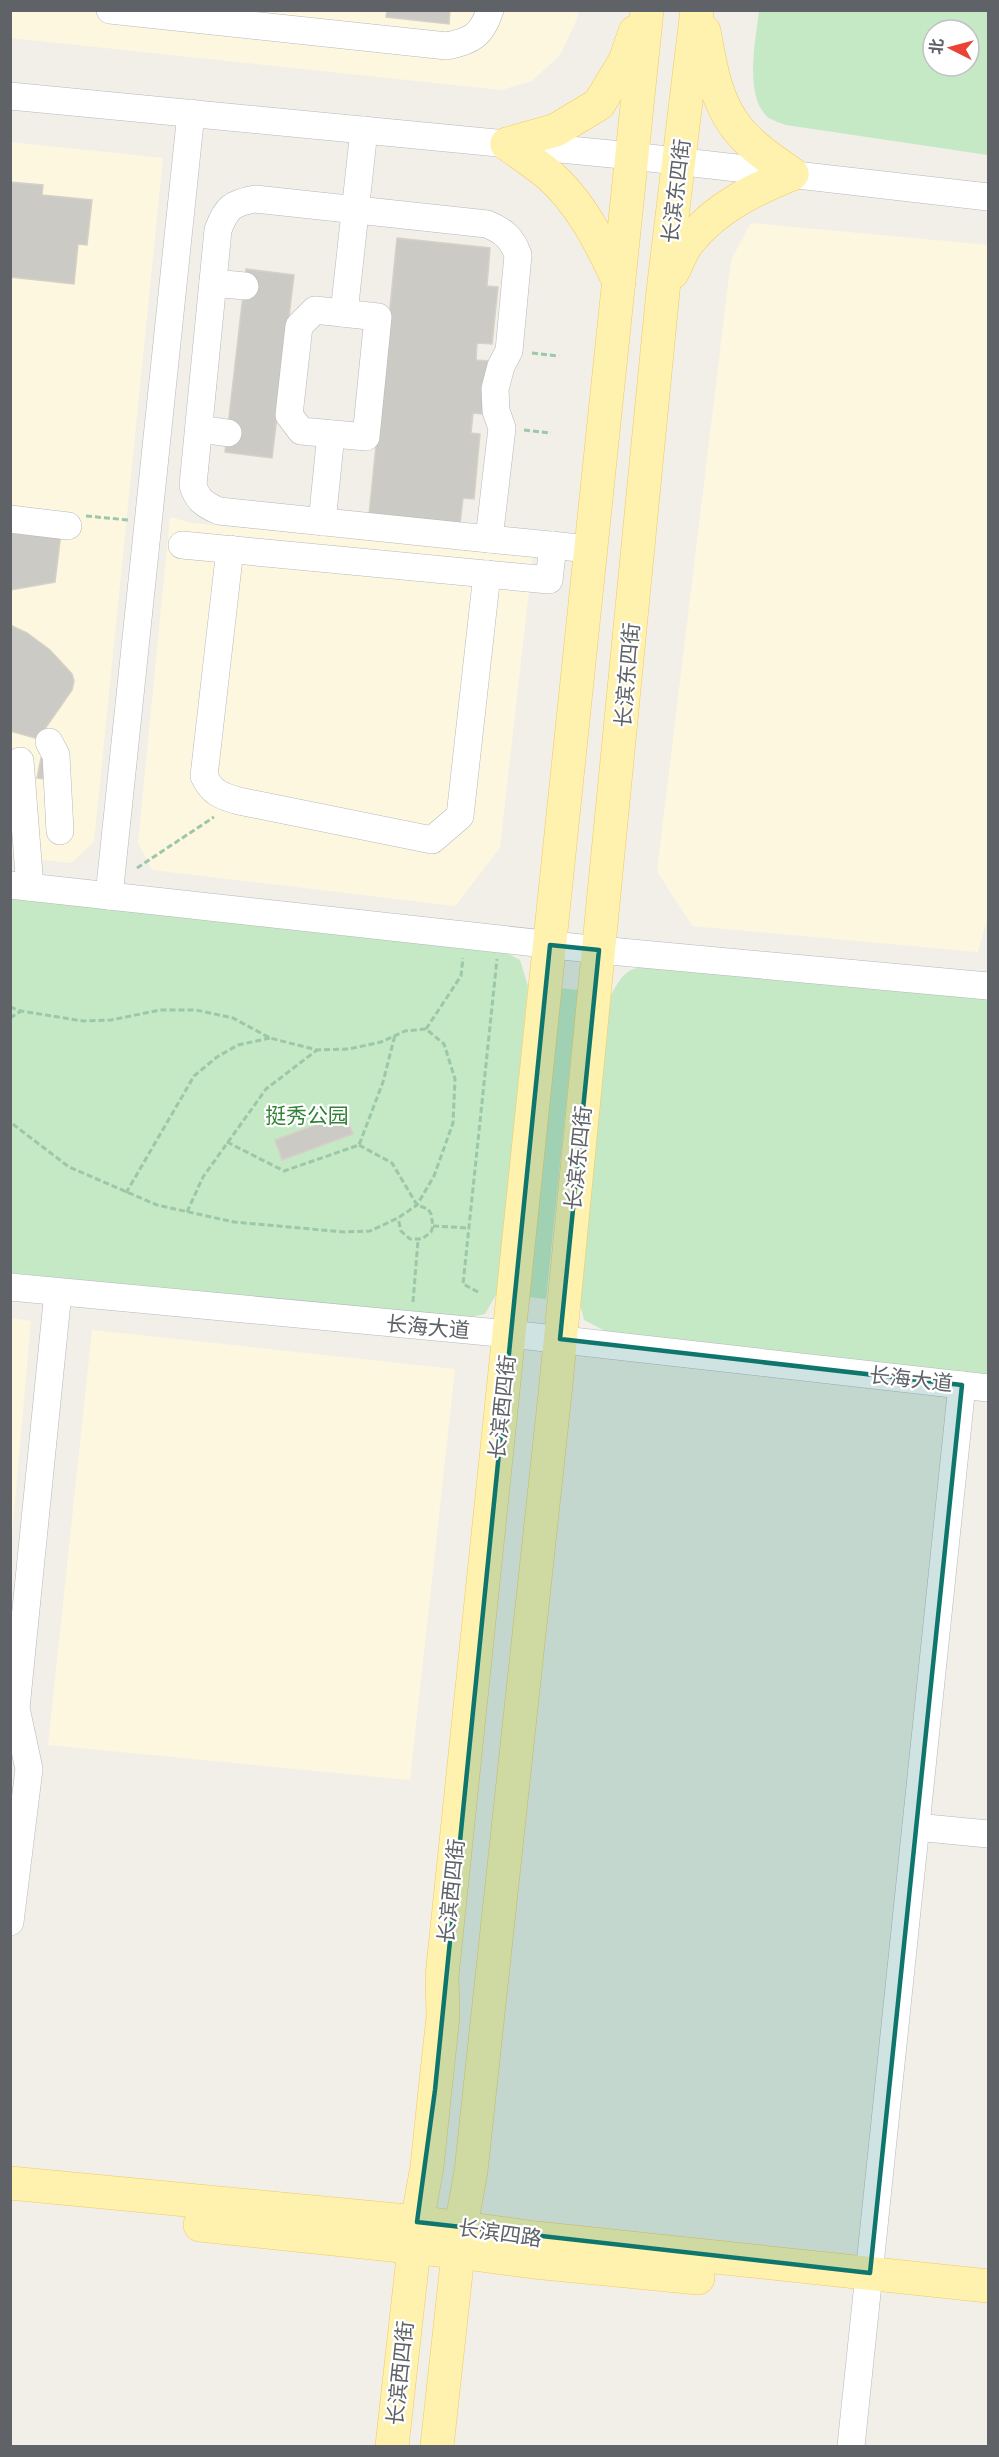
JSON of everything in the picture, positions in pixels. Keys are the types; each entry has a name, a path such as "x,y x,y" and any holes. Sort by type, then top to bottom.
{"main road":[{"path":"507,144 556,130 599,104 625,61 645,10"},
{"path":"510,1334 632,156 645,10"},
{"path":"698,10 713,80 732,121 756,148 792,174"},
{"name":"长滨东四街","path":"560,1339 663,291 698,10"},
{"path":"507,144 550,175 600,241 619,282"},
{"path":"663,291 689,241 717,212 751,191 792,174"},
{"name":"长滨西四街","path":"392,2446 415,2235 427,2167 443,2017 444,1965 510,1334"},
{"path":"437,2446 459,2239 471,2171 560,1339"},
{"name":"长滨四路","path":"10,2183 415,2235"},
{"name":"长滨四路","path":"10,2205 459,2239 534,2262 868,2284 988,2286"},
{"name":"长滨四路","path":"868,2284 988,2307"}],"street":[{"path":"119,11 176,14 447,46 467,42 485,27 490,10"},
{"path":"10,96 632,156 988,197"},
{"path":"109,896 191,113"},
{"path":"344,314 364,130"},
{"path":"489,539 502,428 496,411 495,389 501,366 509,351 518,255 513,241 503,230 487,224 255,199 239,202 224,213 218,230 193,485 196,496 206,505 219,511 553,546 590,549"},
{"path":"213,283 245,286"},
{"path":"315,310 378,317 366,437 331,434 301,431 289,415 299,326 315,310"},
{"path":"199,429 228,433"},
{"path":"322,522 331,434"},
{"path":"10,519 68,526"},
{"path":"182,545 549,580 553,546"},
{"path":"230,549 204,776 208,787 217,795 238,801 432,840 460,816 487,574"},
{"path":"60,831 56,755 52,735 33,755 15,760 20,886 549,945 988,986"},
{"name":"长海大道","path":"10,1287 560,1339 988,1388"},
{"path":"10,1922 29,1769 16,1708 58,1292"},
{"path":"851,2446 962,1385"},
{"path":"916,1827 988,1834"}],"path":[{"path":"509,351 559,356"},
{"path":"108,518 127,520"},
{"path":"137,868 238,801"},
{"path":"426,1029 461,976 464,950"},
{"path":"478,1292 463,1284 497,957"},
{"path":"10,1007 83,1022 111,1020 160,1010 196,1010 232,1018 270,1038 317,1050 349,1049 381,1042 405,1030 426,1029 444,1044 455,1079 453,1123 434,1176 417,1205 398,1218 369,1231 344,1232 234,1222 157,1205 69,1167 10,1122"},
{"path":"10,1018 21,1011"},
{"path":"359,1145 383,1082 395,1035"},
{"path":"126,1193 194,1076 217,1056 238,1045 270,1038"},
{"path":"187,1212 203,1177 266,1089 317,1050"},
{"path":"227,1142 284,1171 359,1145 392,1163 417,1205 428,1209 433,1226 427,1236 418,1240 404,1236 398,1225 398,1218"},
{"path":"433,1226 468,1228"},
{"path":"411,1325 418,1240"}],"highlighted area":[{"path":"550,945 599,950 560,1339 962,1385 870,2273 417,2222 435,2090"}],"shaded area":[{"path":"11,10 578,11 578,17 560,55 532,81 501,90 11,38"},
{"path":"10,142 163,158 94,842 71,863 11,856"},
{"path":"751,223 988,245 988,899 987,918 978,952 692,926 657,871 731,260"},
{"path":"170,517 191,523 533,555 500,848 455,906 152,870 138,843"},
{"path":"10,1318 31,1321 11,1546"},
{"path":"92,1330 455,1369 410,1780 48,1745"}],"green space":[{"path":"759,11 988,11 988,155 786,125 769,118 761,109 756,97 754,51"},
{"name":"挺秀公园","path":"10,898 495,947 520,960 528,986 497,1293 485,1314 463,1319 11,1273"},
{"path":"657,965 988,999 988,1375 609,1333 584,1320 579,1299 611,995 628,972 640,967"},
{"path":"560,988 578,990 546,1299 528,1297"}],"building":[{"path":"387,10 450,10 449,24 386,17"},
{"path":"10,182 43,185 42,195 92,200 87,245 78,244 74,284 10,277"},
{"path":"397,238 490,248 487,286 498,287 492,344 477,343 476,360 489,361 483,414 473,413 471,433 480,434 474,499 463,498 460,524 369,515"},
{"path":"246,269 294,275 272,458 225,452"},
{"path":"10,527 61,533 55,582 10,590"},
{"path":"10,625 27,633 50,650 72,674 74,681 72,690 40,736 35,738 10,731"},
{"path":"41,758 49,760 45,779 37,778"},
{"path":"345,1114 353,1134 282,1160 275,1140"}]}
